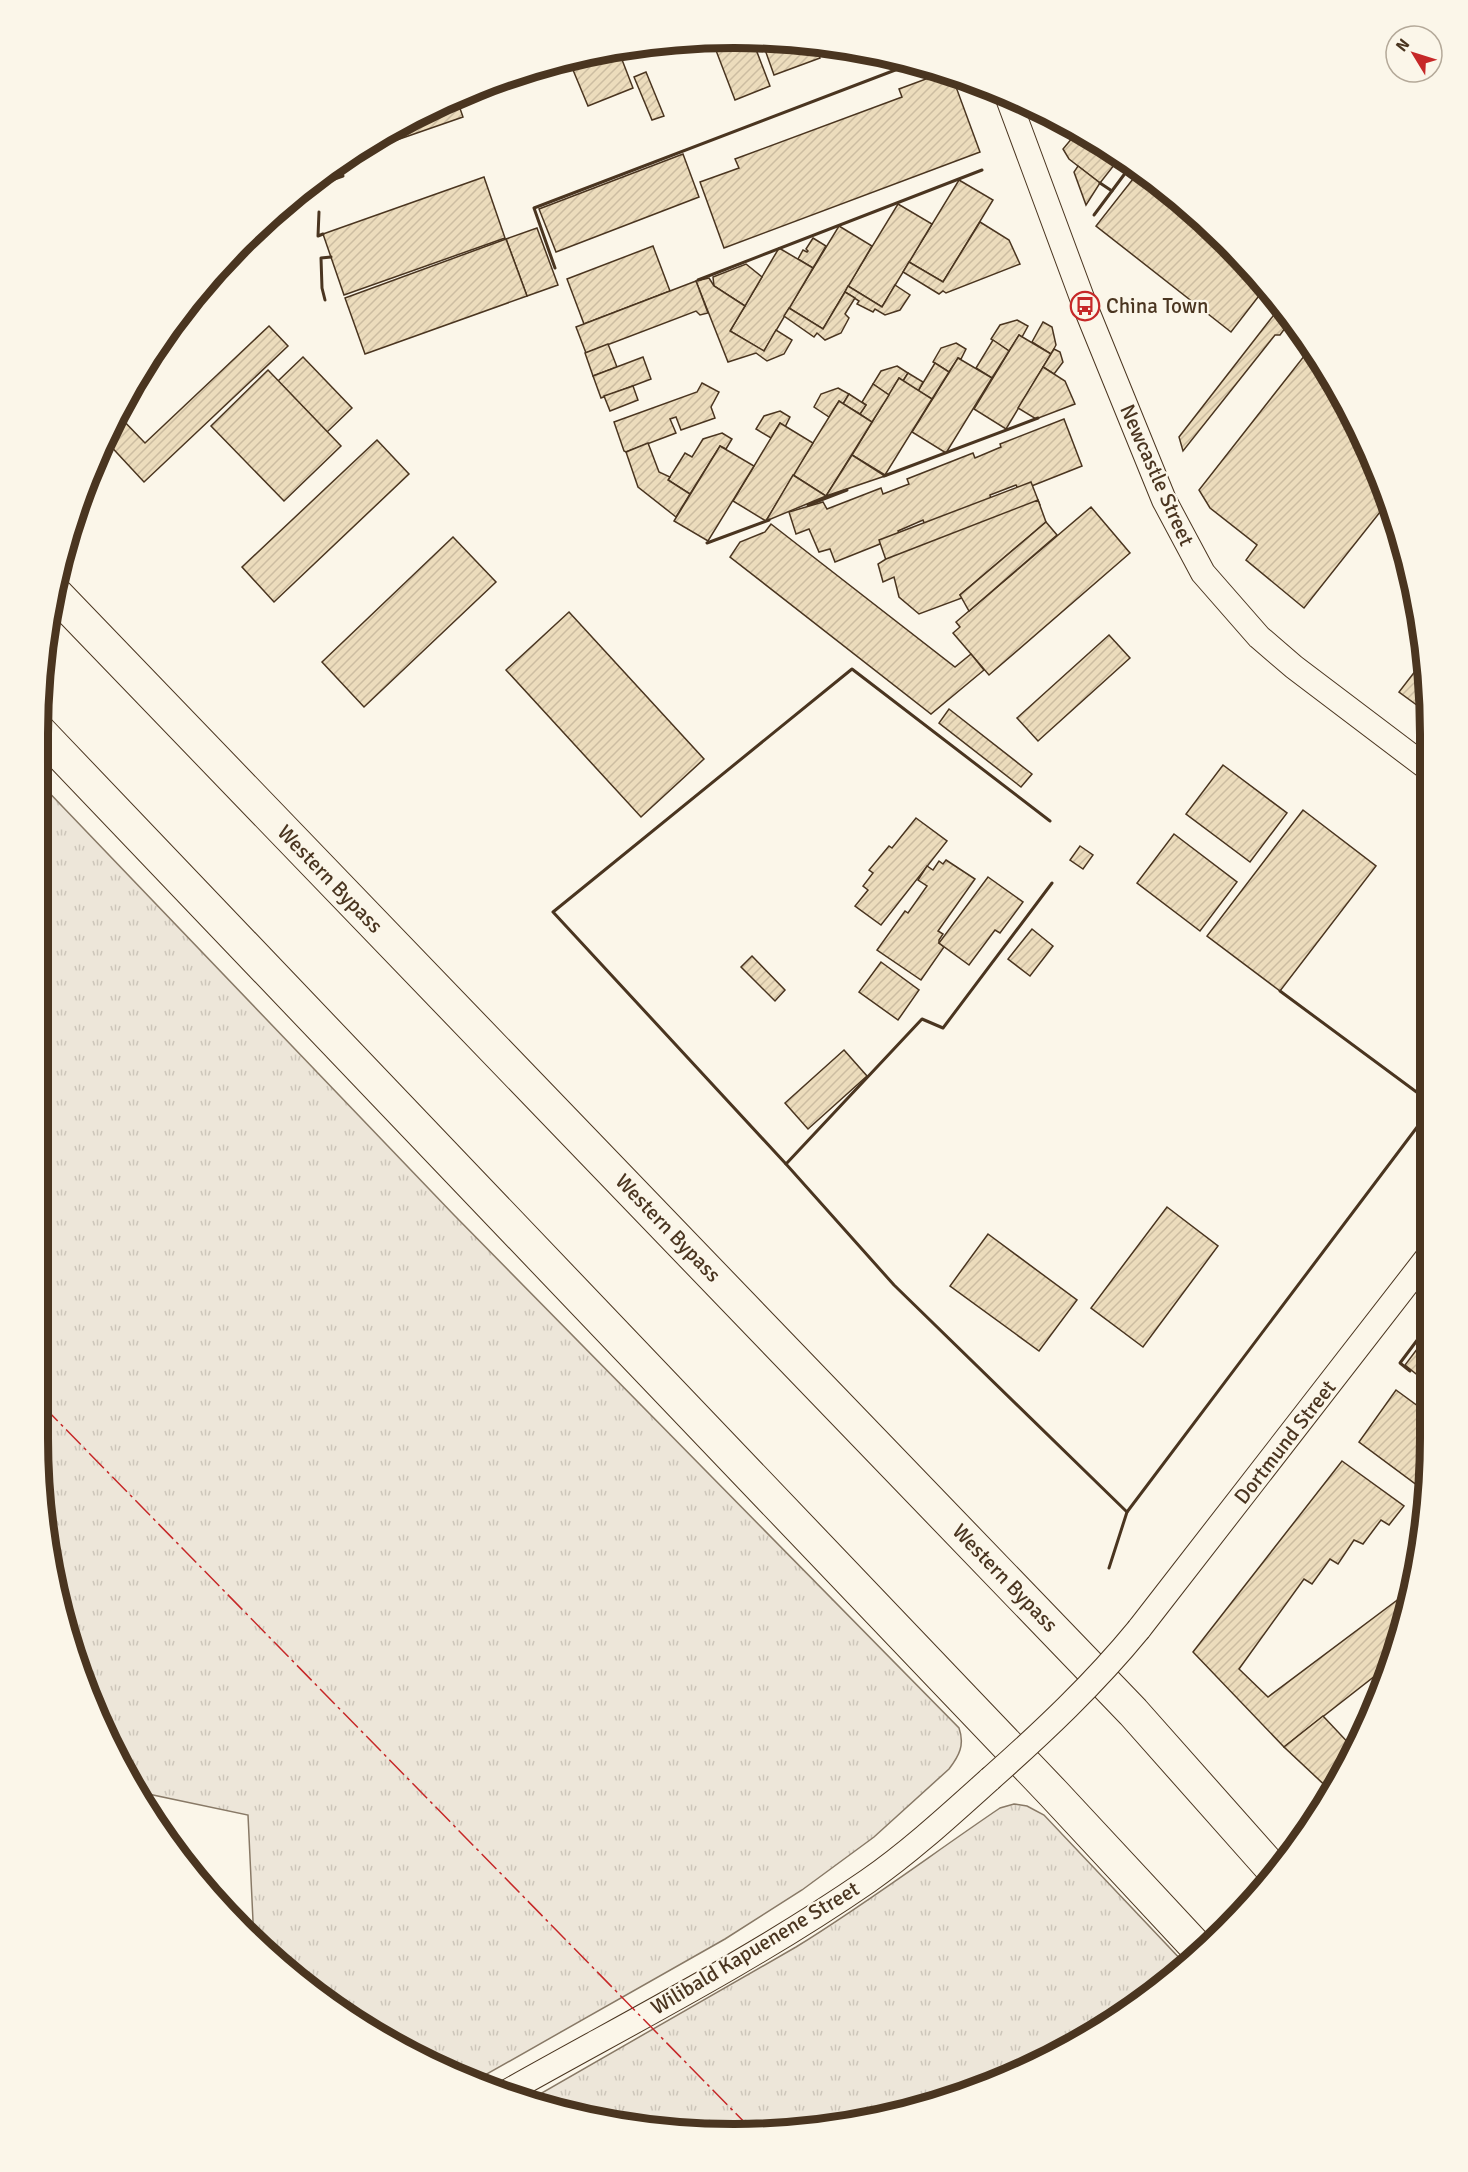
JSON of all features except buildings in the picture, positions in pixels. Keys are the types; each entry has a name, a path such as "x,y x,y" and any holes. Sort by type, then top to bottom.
{"highway":[{"name":"Western Bypass","path":"61,599 1133,1712 1270,1866"},
{"path":"48,740 1032,1771 1195,1946"}],"street":[{"name":"Newcastle Street","path":"1011,107 1085,306 1164,500 1203,573 1259,637 1294,667 1420,762"},
{"name":"Dortmund Street","path":"990,1779 1058,1718 1112,1662 1420,1268"},
{"name":"Wilibald Kapuenene Street","path":"513,2088 797,1928 870,1879 938,1825 990,1779"}],"green space":[{"path":"48,791 454,1215 959,1728 961,1734 960,1750 949,1769 874,1837 802,1890 725,1939 483,2076 391,2032 353,2008 316,1982 253,1927 248,1815 148,1794 100,1701 71,1616 61,1572 49,1483 48,1438"},
{"path":"1014,1804 1027,1806 1044,1815 1180,1959 1115,2008 1037,2053 955,2088 868,2111 779,2123 689,2123 600,2111 537,2095 822,1931 1000,1808"}],"wall":[{"path":"555,268 534,208 900,68"},
{"path":"698,280 982,170"},
{"path":"329,181 343,176 342,172"},
{"path":"1094,215 1126,172"},
{"path":"1100,183 1112,191"},
{"path":"319,212 318,236 323,234"},
{"path":"325,300 322,288 321,258 331,257"},
{"path":"884,476 1038,418"},
{"path":"808,505 847,490"},
{"path":"707,543 769,520"},
{"path":"1050,821 852,669 553,912 786,1164 894,1285 1127,1512"},
{"path":"786,1164 922,1019 943,1028 1052,883"},
{"path":"1280,991 1420,1095"},
{"path":"1109,1568 1127,1512 1420,1123"},
{"path":"1410,1371 1400,1363 1420,1336"}],"power":[{"path":"48,1411 746,2124"}],"place":[{"name":"China Town","path":"1085,306"}]}
